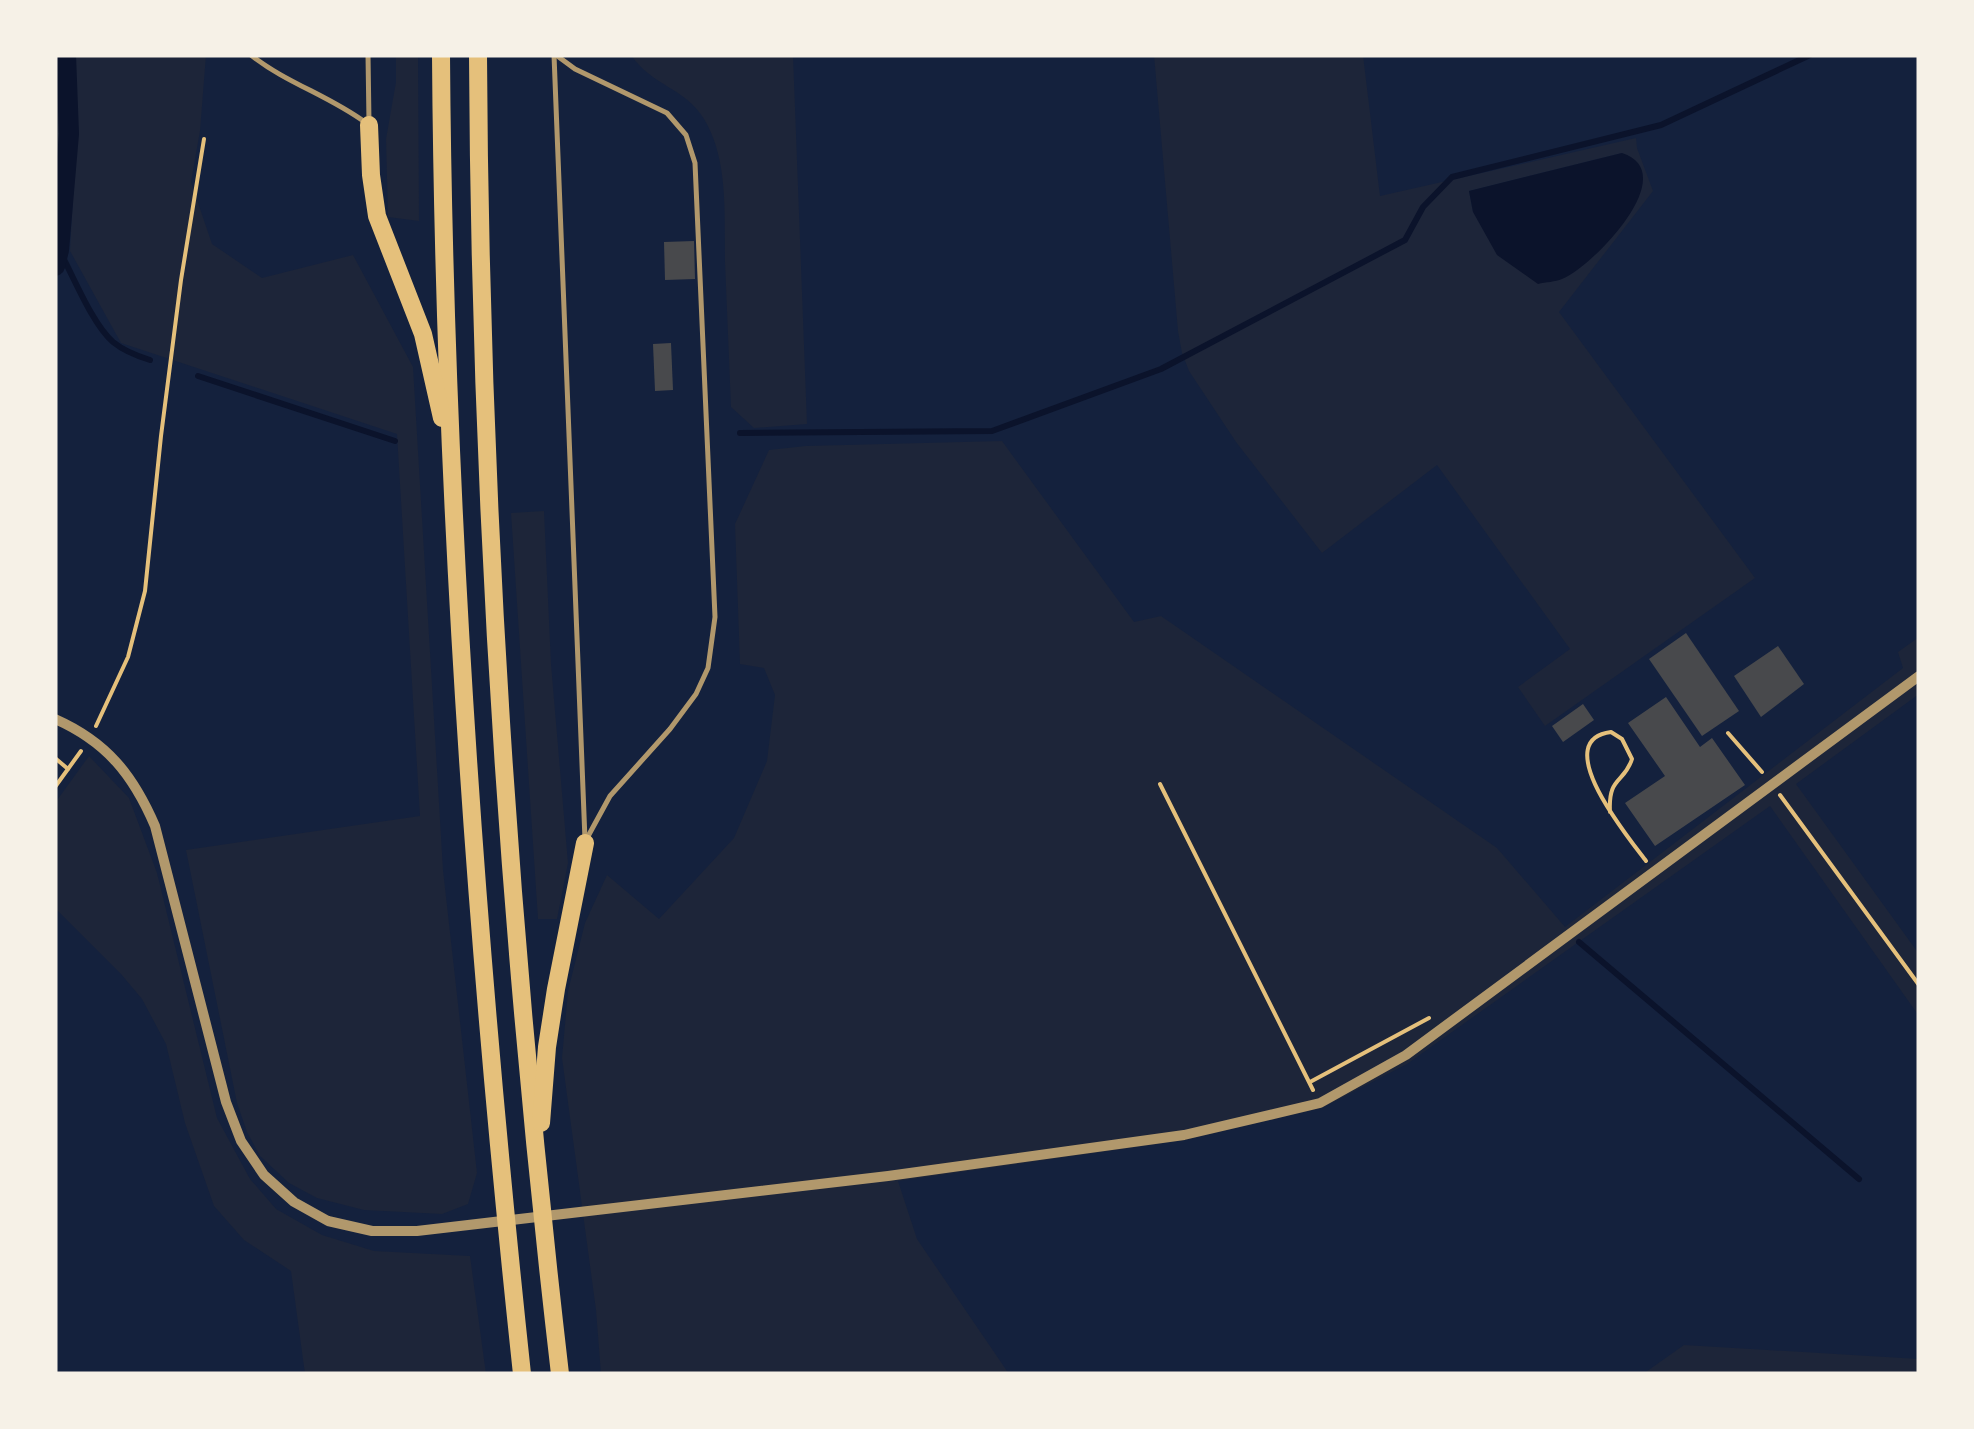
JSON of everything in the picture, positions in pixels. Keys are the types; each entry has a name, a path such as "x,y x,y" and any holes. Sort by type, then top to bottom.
{"highway":[{"path":"442,55 451,456 470,811 522,1374"},
{"path":"478,55 488,476 508,805 537,1178 560,1374"},
{"path":"369,124 378,216 423,334 451,456"},
{"path":"537,1178 547,1047 585,843"}],"street":[{"path":"55,718 90,737 125,770 140,792 155,826 226,1102 241,1141 264,1175 294,1202 328,1221 372,1231 418,1232 888,1176 1184,1135 1320,1103 1404,1057 1919,676"}],"lane":[{"path":"251,55 369,124"},
{"path":"368,55 369,124"},
{"path":"555,55 585,843"},
{"path":"555,55 574,69 667,114 686,135 695,162 715,617 708,668 696,694 610,796 585,843"}],"path":[{"path":"55,787 104,714 128,658 145,591 181,280 204,139"},
{"path":"1610,812 1612,786 1629,768 1632,758 1622,739 1611,732 1592,738 1586,759 1610,812 1654,874"},
{"path":"1728,733 1773,785 1919,985"},
{"path":"55,758 68,769"},
{"path":"1160,784 1320,1103"},
{"path":"1309,1082 1427,1018 1454,1020"}],"shaded area":[{"path":"55,55 59,55 62,131 55,233"},
{"path":"73,55 206,55 191,182 212,244 262,278 353,255 413,367 443,870 477,1173 468,1204 442,1214 364,1210 317,1198 289,1183 260,1156 237,1103 186,850 420,816 397,434 121,343 70,251 76,140"},
{"path":"396,55 418,55 419,221 388,217 386,139 396,82"},
{"path":"631,55 793,55 807,424 754,428 731,407 725,207 718,152 696,108 648,74"},
{"path":"1154,55 1363,55 1380,196 1636,138 1653,191 1559,312 1755,578 1545,726 1518,687 1570,649 1437,465 1322,553 1236,442 1189,371 1178,331","holes":["1622,153 1473,212 1469,191"]},
{"path":"1622,153 1638,164 1643,179 1638,198 1611,239 1576,271 1559,280 1538,284 1497,255 1473,212 1469,191"},
{"path":"1002,441 1134,622 1161,616 1497,848 1565,927 1903,668 1898,652 1919,637 1919,694 1796,784 1919,954 1919,1016 1770,806 1407,1064 1322,1108 1186,1140 898,1181 917,1239 1009,1374 601,1374 562,1058 568,991 585,923 607,875 659,919 734,838 767,761 775,695 764,668 740,664 735,524 769,450"},
{"path":"544,511 551,664 568,863 557,919 538,919 511,513"},
{"path":"89,756 129,798 157,873 217,1118 250,1179 276,1209 322,1235 374,1251 470,1256 486,1374 305,1374 291,1271 244,1240 214,1206 185,1123 166,1044 142,999 55,908 55,803"},
{"path":"1684,1345 1919,1359 1919,1374 1643,1374"}],"building":[{"path":"694,241 695,279 665,280 664,242"},
{"path":"671,343 673,390 655,391 653,344"},
{"path":"1686,633 1739,711 1702,736 1649,659"},
{"path":"1778,646 1804,684 1761,717 1734,676"},
{"path":"1666,697 1700,747 1712,738 1745,785 1655,846 1625,803 1665,776 1628,723"},
{"path":"1583,704 1594,720 1563,742 1552,726"}],"waterway":[{"path":"55,266 69,134 66,55"},
{"path":"740,433 992,431 1161,369 1405,240 1423,207 1452,177 1661,125 1810,55"},
{"path":"59,250 105,334 122,348 150,360"},
{"path":"198,376 395,441"},
{"path":"1579,942 1859,1179"}]}
